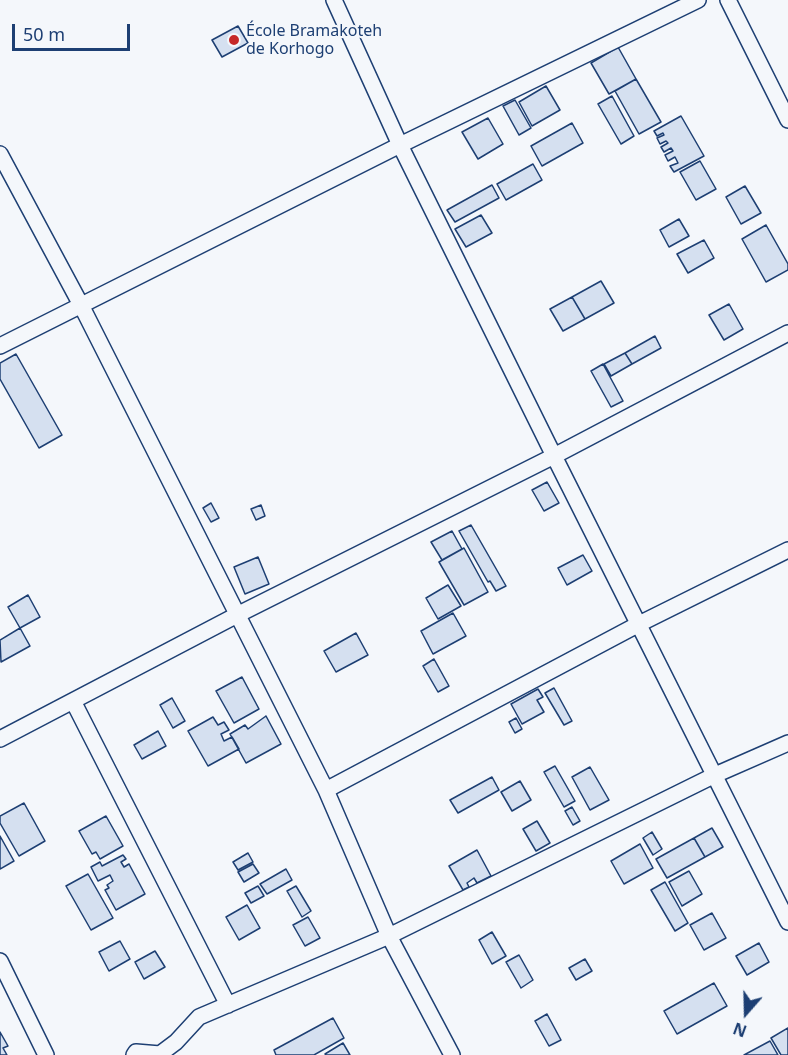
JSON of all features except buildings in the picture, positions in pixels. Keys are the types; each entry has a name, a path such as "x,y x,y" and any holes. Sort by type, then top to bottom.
{"street":[{"path":"334,0 400,145 788,922"},
{"path":"0,346 400,145 698,0"},
{"path":"728,0 788,120"},
{"path":"0,154 81,305 326,789 390,936 452,1055"},
{"path":"0,739 237,615 554,456 788,333"},
{"path":"326,789 639,624 788,550"},
{"path":"73,701 228,1005"},
{"path":"134,1055 136,1052 160,1054 176,1042 200,1017 390,936 715,775 788,742"},
{"path":"0,961 46,1055"}],"place":[{"name":"École Bramakoteh de Korhogo","path":"234,40"}]}
